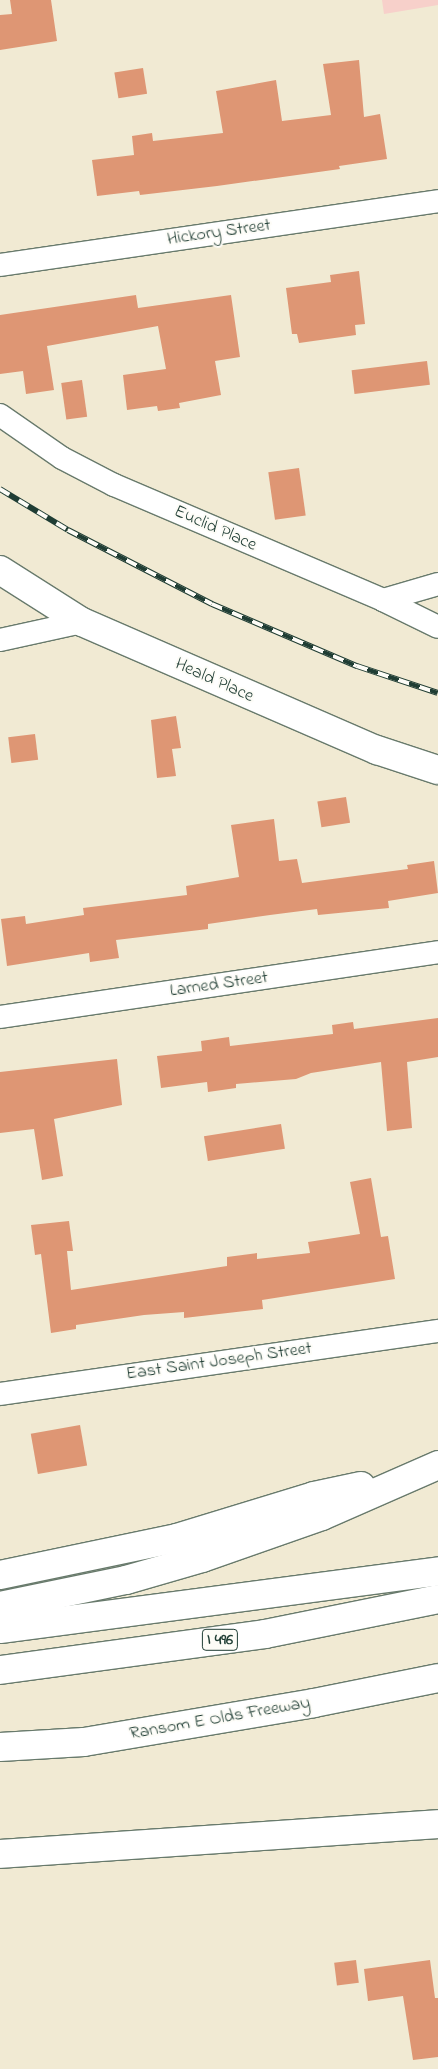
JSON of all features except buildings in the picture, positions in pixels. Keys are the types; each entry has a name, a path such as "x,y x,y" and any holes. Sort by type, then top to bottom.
{"main road":[{"name":"Heald Place","path":"0,570 82,622 377,750 438,770"},
{"path":"0,1576 177,1538 314,1496 428,1469"},
{"path":"0,1606 126,1580 202,1558 322,1516 428,1469"},
{"path":"0,1629 438,1571"},
{"name":"I 496","path":"0,1670 266,1634 438,1599"},
{"name":"Ransom E Olds Freeway","path":"0,1747 84,1742 314,1703 438,1678"},
{"path":"0,1763 84,1742"},
{"path":"0,1854 438,1824"}],"street":[{"name":"Hickory Street","path":"0,265 438,201"},
{"name":"Euclid Place","path":"0,415 62,458 114,485 383,600 438,627"},
{"path":"383,600 438,584"},
{"path":"0,640 82,622"},
{"name":"Larned Street","path":"0,1017 438,952"},
{"name":"East Saint Joseph Street","path":"0,1394 438,1330"}],"shaded area":[{"path":"382,0 438,0 438,5 384,14"}],"railway":[{"path":"0,489 68,530 212,604 357,666 438,693"}]}
